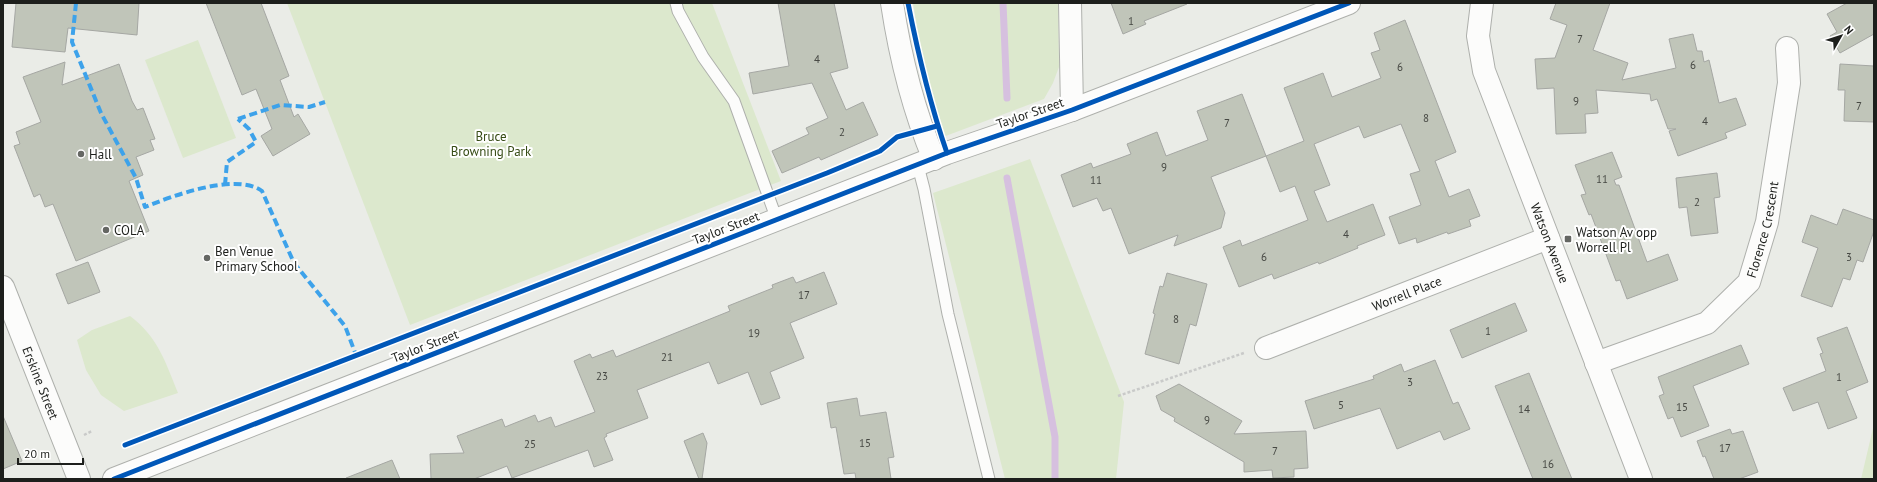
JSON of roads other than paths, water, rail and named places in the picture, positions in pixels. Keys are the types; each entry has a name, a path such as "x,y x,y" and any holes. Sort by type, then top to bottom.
{"street":[{"path":"892,3 898,45 922,130 926,162"},
{"path":"1070,3 1072,110"},
{"name":"Taylor Street","path":"114,479 926,162 1072,110 1349,3"},
{"name":"Watson Avenue","path":"1482,3 1478,36 1484,70 1641,479"},
{"name":"Florence Crescent","path":"1596,363 1706,323 1749,282 1769,214 1789,82 1787,48"},
{"name":"Worrell Place","path":"1266,348 1548,238"},
{"name":"Erskine Street","path":"3,287 79,479"}],"lane":[{"path":"676,3 678,11 703,57 734,101 777,220"},
{"path":"926,162 924,189 948,314 989,479"}],"waterway":[{"path":"1003,3 1007,98"},
{"path":"1007,178 1055,437 1055,479"}],"place":[{"name":"Hall","path":"81,154"},
{"name":"COLA","path":"106,230"},
{"name":"Watson Av opp Worrell Pl","path":"1568,239"},
{"name":"Ben Venue Primary School","path":"207,258"}],"park label":[{"name":"Bruce Browning Park","path":"491,144"}]}
